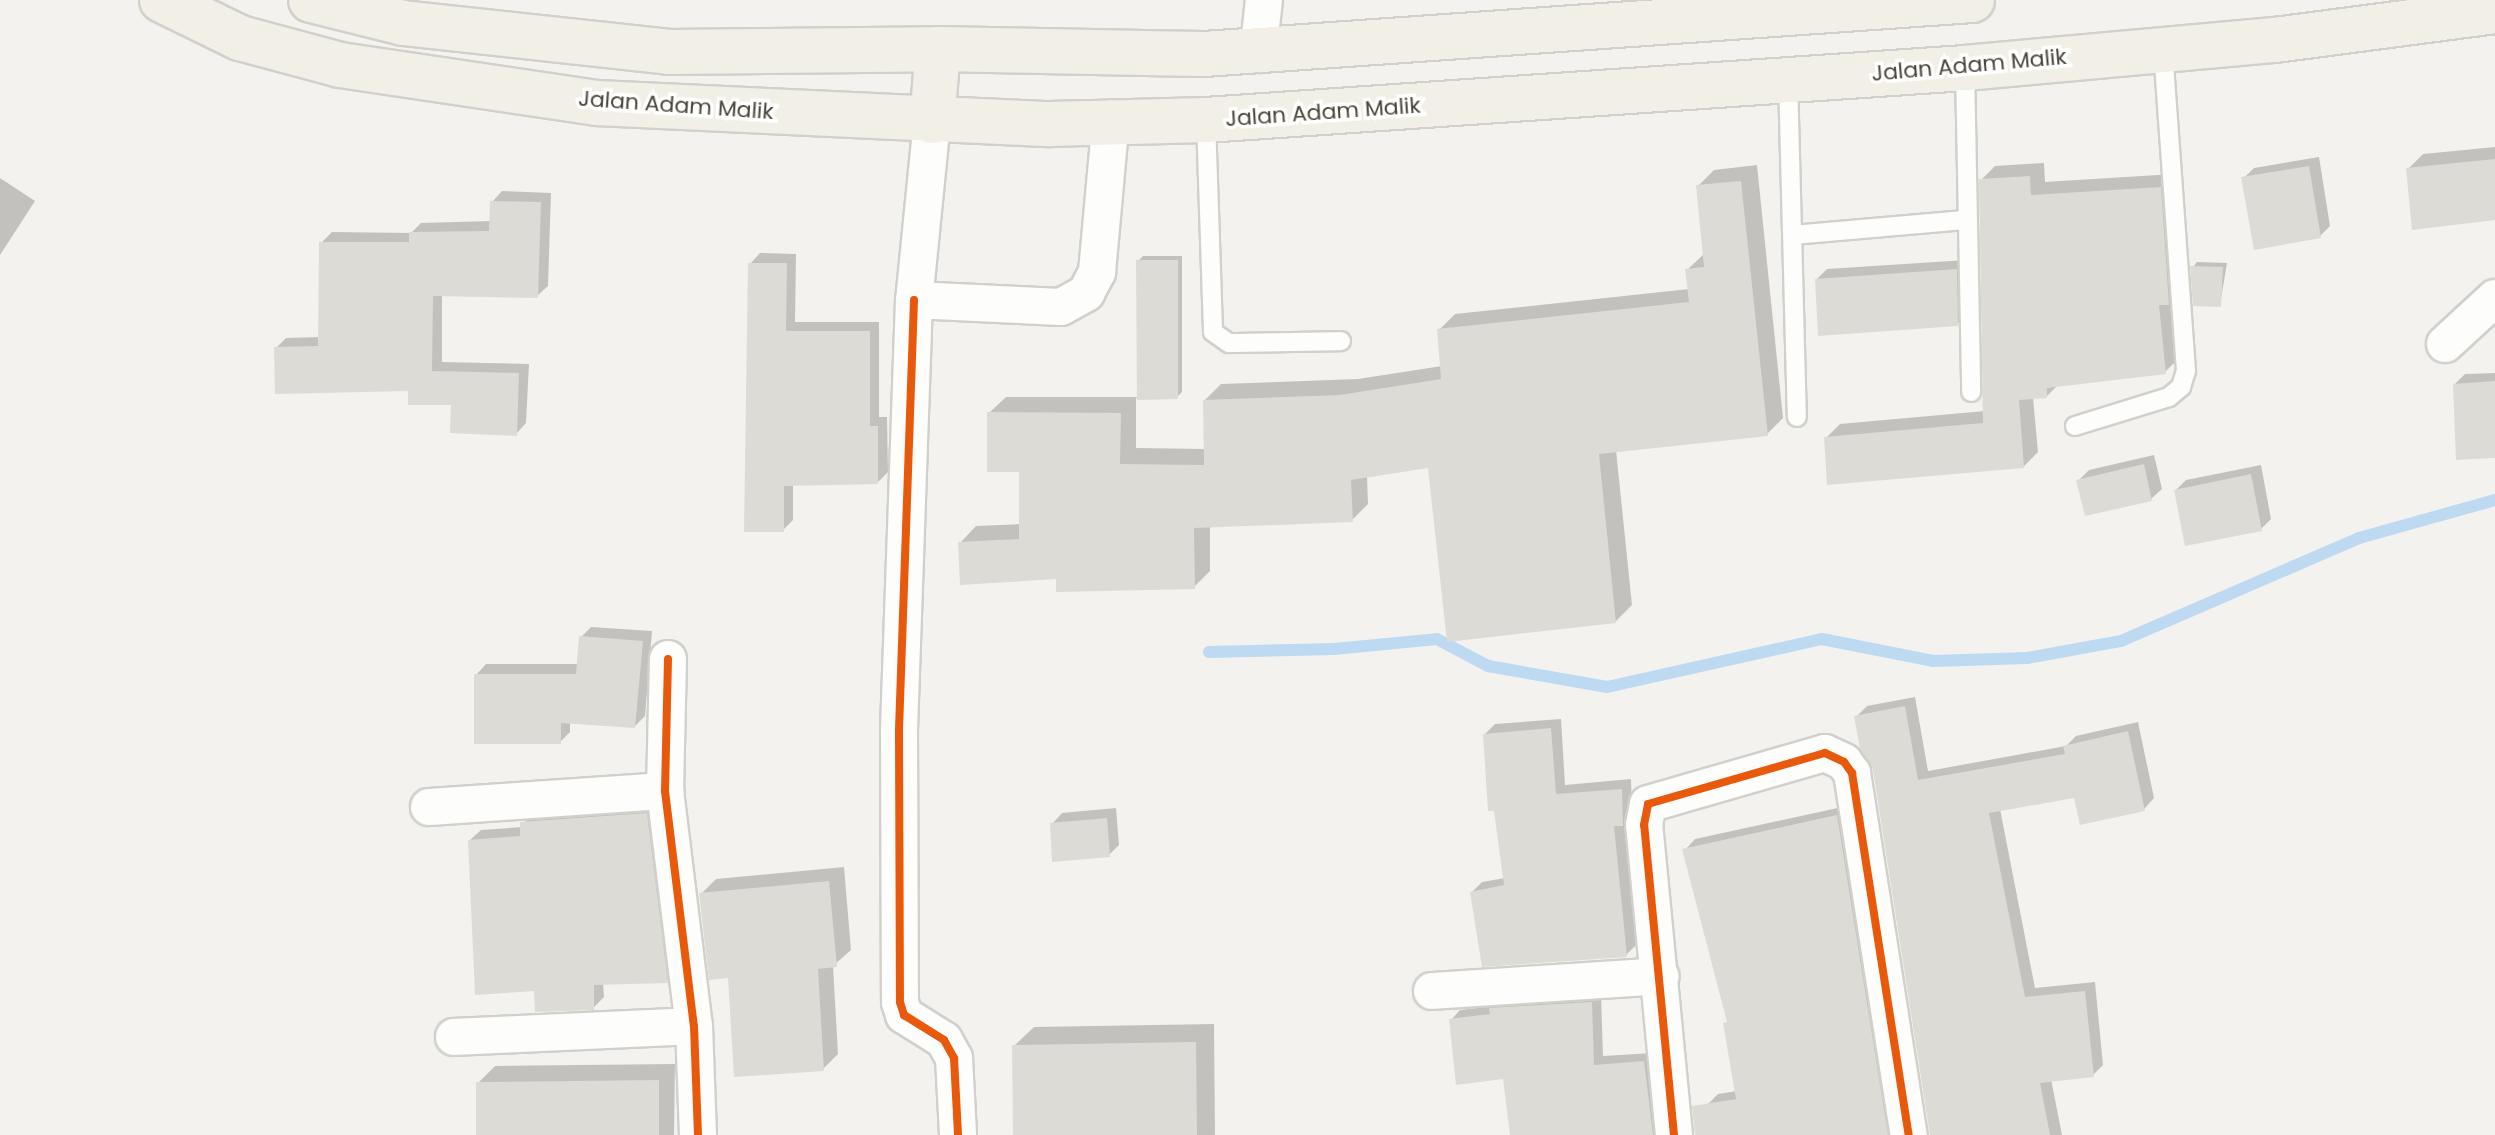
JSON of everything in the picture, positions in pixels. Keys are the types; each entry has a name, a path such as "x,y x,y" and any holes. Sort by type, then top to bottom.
{"main road":[{"name":"Jalan Adam Malik","path":"162,0 240,38 340,65 597,103 932,121 1050,124 1111,119 1206,120 1965,68 2275,40 2495,11"},
{"path":"311,0 403,23 669,52 938,49 1204,54 1258,54 1786,5 1966,1 1965,68"},
{"path":"1786,5 1788,79"},
{"path":"932,121 938,49"},
{"path":"1204,54 1206,120"}],"street":[{"path":"1258,54 1264,0"},
{"path":"914,300 1061,307 1086,293 1097,272 1111,119"},
{"path":"932,121 914,300 907,594 899,731 900,1002 904,1015 944,1040 954,1058 958,1135"},
{"path":"2445,344 2495,298"},
{"path":"668,659 665,791 694,1026 698,1135"},
{"path":"1674,1135 1644,825 1648,804 1825,753 1844,762 1852,773 1909,1135"},
{"path":"429,807 665,791"},
{"path":"1432,991 1661,976"},
{"path":"454,1037 694,1026"}],"lane":[{"path":"2075,426 2169,397 2181,387 2186,371 2162,48"},
{"path":"1965,68 1964,220 1971,392"},
{"path":"1788,79 1797,417"},
{"path":"1206,120 1213,332 1229,343 1341,341"},
{"path":"1793,235 1964,220"}],"building":[{"path":"2495,159 2495,220 2412,230 2406,168"},
{"path":"2309,166 2321,238 2254,250 2241,177"},
{"path":"2030,176 2031,195 2161,187 2169,305 2159,305 2166,374 2047,388 2047,398 2019,400 2024,468 1827,485 1824,437 1983,423 1979,179"},
{"path":"1741,181 1768,436 1599,454 1616,623 1447,642 1428,468 1351,480 1353,522 1194,528 1195,589 1056,592 1056,579 960,585 958,542 1019,539 1019,472 987,472 987,412 1121,413 1120,464 1204,465 1203,400 1340,395 1441,379 1437,329 1689,302 1685,269 1704,267 1696,185"},
{"path":"490,201 541,202 538,298 433,296 432,371 519,373 517,436 450,433 451,405 408,405 408,391 275,394 274,347 318,346 319,242 409,242 409,232 489,231"},
{"path":"1136,260 1178,260 1178,399 1137,400"},
{"path":"748,263 787,263 786,331 870,331 870,426 878,426 878,484 784,486 784,532 744,532"},
{"path":"2190,266 2223,267 2221,307 2193,306"},
{"path":"1957,269 1958,326 1818,336 1815,279"},
{"path":"2495,381 2495,458 2456,460 2453,384"},
{"path":"2144,464 2152,501 2085,516 2076,480"},
{"path":"2251,474 2262,531 2185,546 2174,490"},
{"path":"579,636 643,641 635,728 561,723 561,744 474,744 474,674 576,674"},
{"path":"1905,706 1918,780 2065,754 2063,746 2128,731 2145,811 2080,825 2074,798 1989,813 2025,997 2085,991 2094,1077 2040,1083 2050,1135 1930,1135 1873,770 1860,749 1854,716"},
{"path":"1551,728 1556,794 1622,789 1623,826 1614,826 1627,957 1482,967 1470,892 1504,885 1494,811 1488,811 1483,734"},
{"path":"647,813 668,983 594,985 594,1010 535,1012 534,991 475,995 468,840 520,836 520,822"},
{"path":"1837,815 1888,1135 1695,1135 1692,1106 1736,1099 1723,1023 1727,1022 1682,849"},
{"path":"1107,818 1110,857 1052,862 1050,823"},
{"path":"829,881 837,967 818,969 824,1071 734,1077 728,978 709,980 699,893"},
{"path":"1592,1002 1594,1065 1644,1061 1653,1135 1510,1135 1503,1079 1456,1085 1449,1019 1490,1014 1489,1008"},
{"path":"1196,1042 1197,1135 1013,1135 1012,1045"},
{"path":"659,1080 659,1135 476,1135 476,1082"}],"waterway":[{"path":"1209,652 1334,649 1437,639 1488,666 1607,687 1822,639 1933,661 2027,658 2121,641 2359,538 2495,500"}],"cycle path":[{"path":"914,300 899,731 900,1002 904,1015 944,1040 954,1058 958,1135"},
{"path":"668,659 665,791 694,1026 698,1135"},
{"path":"1674,1135 1644,825 1648,804 1825,753 1844,762 1852,773 1909,1135"}]}
